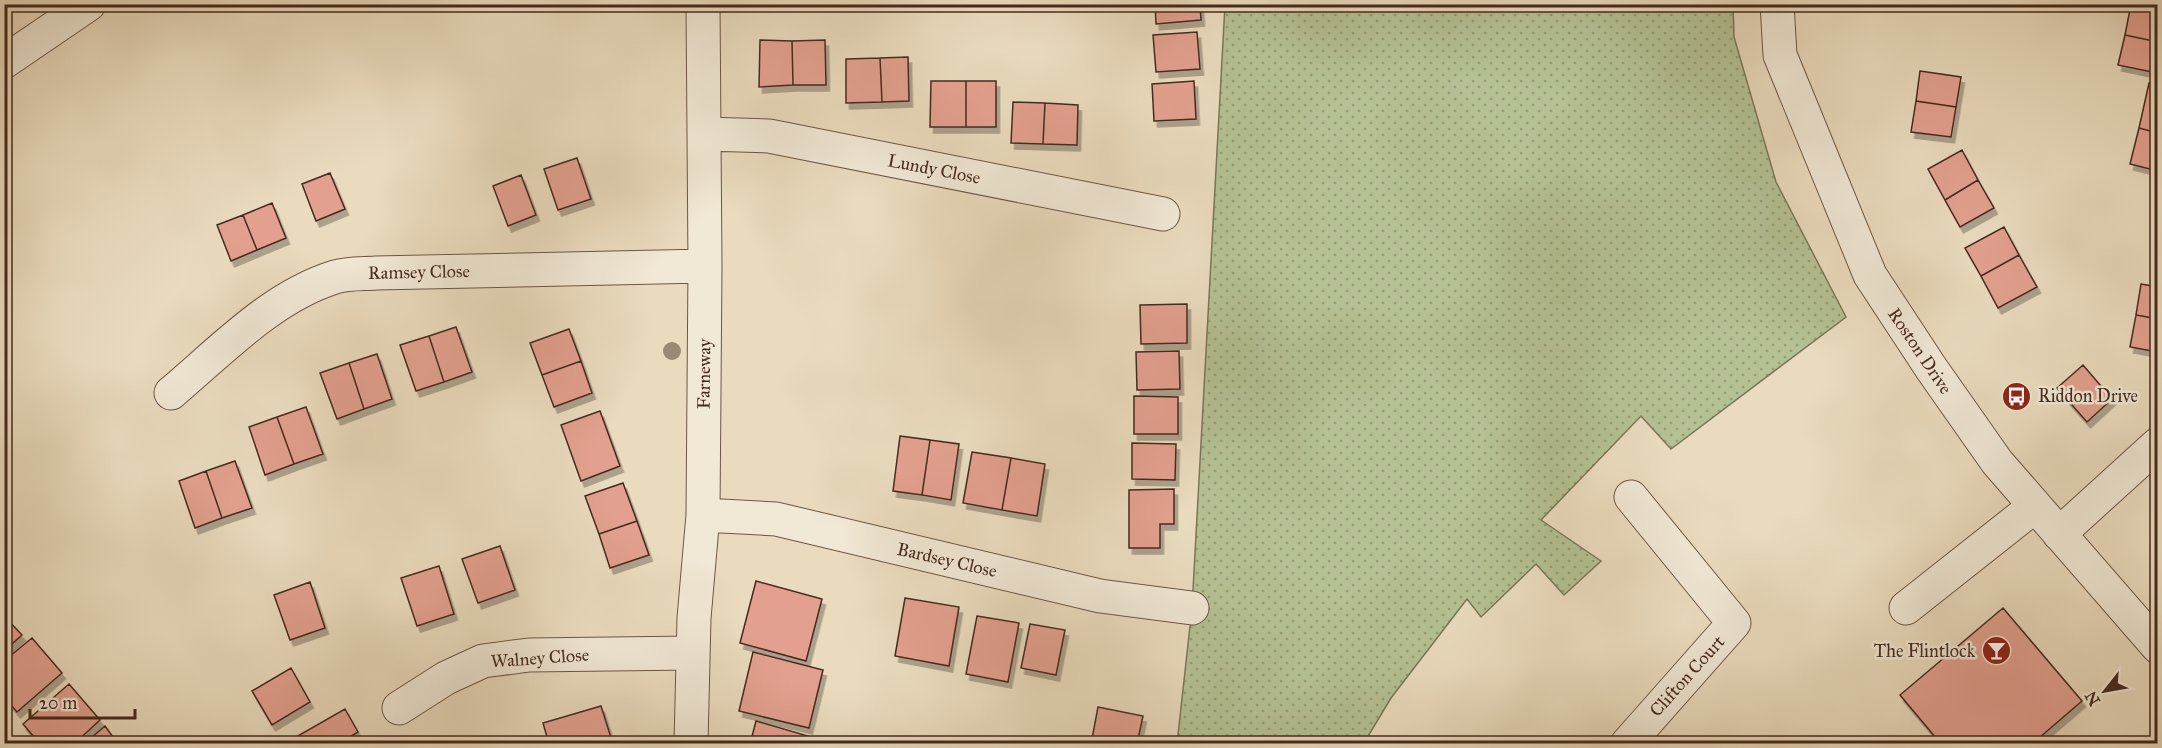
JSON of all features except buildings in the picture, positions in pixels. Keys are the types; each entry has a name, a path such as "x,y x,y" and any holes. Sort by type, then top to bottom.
{"street":[{"path":"4,62 89,4"},
{"name":"Farneway","path":"691,744 693,652 703,515 705,135 703,4"},
{"name":"Roston Drive","path":"1777,4 1780,56 1870,275 1990,453 2157,647"},
{"name":"Lundy Close","path":"705,135 769,136 1163,214"},
{"name":"Ramsey Close","path":"171,393 272,309 305,289 337,276 376,273 705,266"},
{"path":"2060,534 2157,444"},
{"name":"Clifton Court","path":"1627,744 1734,622 1631,497"},
{"path":"1906,608 2035,506"},
{"name":"Bardsey Close","path":"703,515 776,519 1100,596 1192,608"},
{"name":"Walney Close","path":"399,708 446,678 483,661 529,655 693,652"}],"green space":[{"path":"1225,5 1733,5 1734,37 1776,182 1846,317 1671,449 1641,416 1541,520 1601,561 1564,595 1536,564 1481,617 1467,599 1391,698 1364,743 1177,744 1192,608"}],"place":[{"name":"Riddon Drive","path":"2017,396"},
{"name":"The Flintlock","path":"1996,651"}]}
